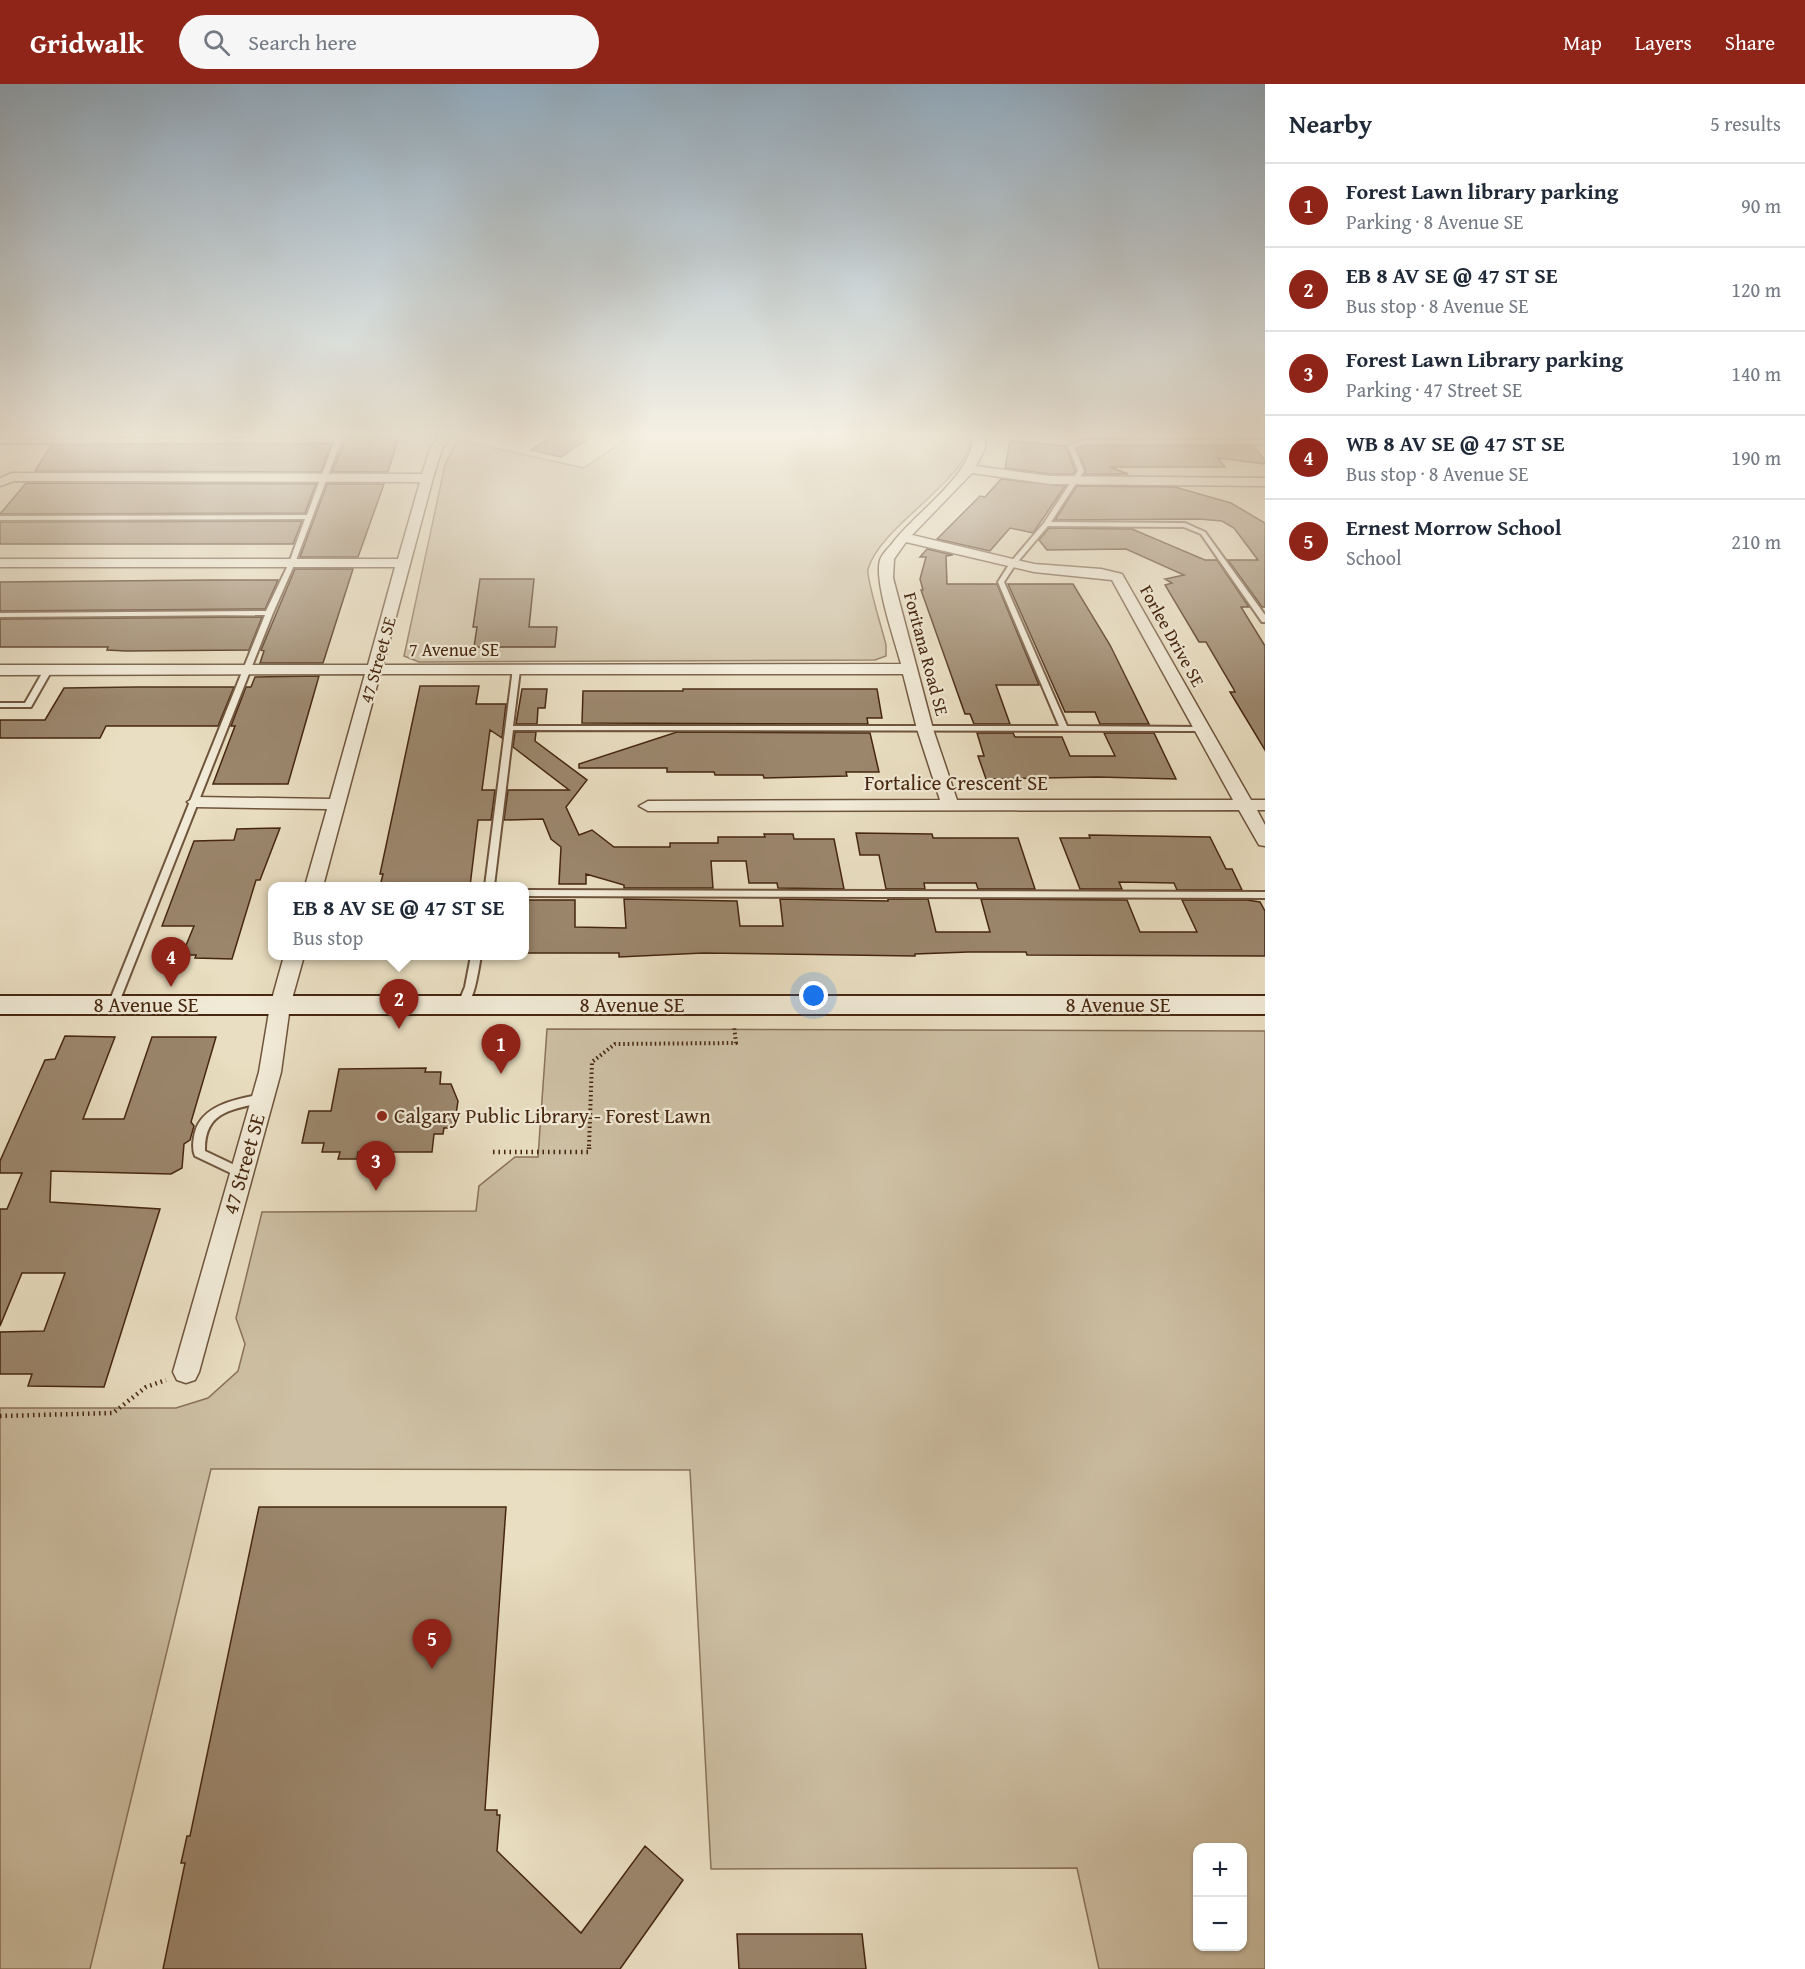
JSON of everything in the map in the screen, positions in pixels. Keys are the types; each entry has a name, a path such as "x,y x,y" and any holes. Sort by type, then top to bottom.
{"street":[{"name":"47 Street SE","path":"315,882 415,524"},
{"name":"Foritana Road SE","path":"915,524 887,559 885,578 925,729 950,805"},
{"name":"Forlee Drive SE","path":"903,537 1012,564 1055,572 1103,573 1117,577 1265,841"},
{"path":"0,563 405,563"},
{"name":"7 Avenue SE","path":"0,670 909,669"},
{"path":"196,802 338,804"},
{"name":"Fortalice Crescent SE","path":"648,806 1265,806"},
{"name":"47 Street SE","path":"186,1372 270,1072 280,1006 293,960"},
{"name":"8 Avenue SE","path":"0,1005 1265,1005"}],"lane":[{"path":"113,1005 196,802 269,613 292,563 305,524"},
{"path":"1064,729 1001,582 1012,564 1046,524 1185,525 1203,533 1265,620"},
{"path":"0,615 269,613"},
{"path":"0,705 28,705 48,670"},
{"path":"490,882 516,670"},
{"path":"509,728 1202,729"},
{"path":"529,893 1265,895"},
{"path":"462,1006 470,987 475,960"},
{"path":"241,1173 199,1153 197,1138 203,1124 213,1114 232,1104 263,1098"}],"path":[{"path":"493,1152 589,1152 592,1062 615,1044 736,1043 734,1026"},
{"path":"0,1416 113,1413 146,1387 186,1372"}],"shaded area":[{"path":"432,524 901,524 876,552 868,569 872,594 886,645 886,656 875,660 419,662 404,656"},
{"path":"547,1029 1265,1031 1265,1969 1099,1969 1077,1868 711,1869 690,1470 211,1469 90,1969 0,1969 0,1408 176,1408 208,1398 238,1371 245,1344 236,1318 262,1212 476,1211 479,1186 515,1157 538,1157"}],"building":[{"path":"0,524 301,524 293,544 0,544"},
{"path":"312,524 370,524 358,557 300,557"},
{"path":"952,524 1039,524 1033,533 1010,528 990,551 937,539"},
{"path":"1227,524 1265,524 1265,607 1262,607 1228,560 1258,560 1234,528"},
{"path":"1049,528 1132,529 1205,560 1217,560 1249,607 1241,607 1265,646 1265,750 1230,692 1235,692 1206,642 1199,642 1165,585 1172,583 1165,579 1184,575 1126,549 1047,550 1039,540"},
{"path":"927,549 953,555 946,556 947,584 997,584 1039,685 996,685 1010,724 974,724 970,714 965,714 921,590 923,590 920,579 926,557 920,557"},
{"path":"295,569 353,569 323,663 260,663 264,651 261,650"},
{"path":"480,579 534,579 529,627 557,627 555,647 474,647 477,627 473,627"},
{"path":"278,580 265,609 0,611 0,582"},
{"path":"1008,584 1073,584 1110,645 1149,724 1100,724 1095,712 1065,712"},
{"path":"262,617 249,650 126,651 107,650 108,647 0,647 0,619"},
{"path":"319,676 288,784 213,784 235,726 231,726 246,687 251,687 255,677"},
{"path":"420,686 479,686 476,704 506,704 502,738 490,730 482,790 495,790 491,820 478,820 470,882 381,882 383,874 380,874"},
{"path":"234,687 218,726 106,726 100,738 0,738 0,720 45,720 64,688"},
{"path":"522,689 547,689 545,708 538,708 537,724 516,724"},
{"path":"683,689 877,689 882,718 867,718 868,724 582,723 583,691 683,691"},
{"path":"515,732 536,732 535,741 587,780 566,807 579,835 592,830 614,847 670,847 670,843 718,843 718,837 765,837 764,834 793,834 794,839 834,839 844,889 778,888 777,883 749,883 746,861 711,861 713,888 624,888 624,885 586,874 586,884 559,884 561,847 551,839 543,819 504,820 508,790 569,790 513,747"},
{"path":"677,732 870,733 879,772 846,772 847,776 764,778 763,775 667,772 667,768 579,768 579,764"},
{"path":"977,733 1013,733 1015,737 1062,737 1070,756 1115,756 1104,733 1154,733 1176,779 1098,777 986,779 978,756 984,756"},
{"path":"280,828 260,880 256,880 232,959 195,958 196,955 182,955 194,926 162,926 194,841 234,840 237,829"},
{"path":"856,833 932,834 933,838 1018,838 1035,889 978,889 976,883 924,883 925,889 886,889 879,855 860,855"},
{"path":"1089,835 1210,837 1226,869 1232,869 1242,890 1177,890 1174,883 1119,882 1122,889 1080,889 1060,838 1090,838"},
{"path":"624,899 737,901 740,926 783,926 780,899 888,901 888,899 928,899 936,932 990,932 981,899 1127,900 1140,932 1197,932 1182,900 1247,900 1260,902 1265,911 1265,956 1027,955 1026,952 968,952 915,954 915,956 703,953 619,957 619,953 529,953 529,900 575,900 575,927 626,928"},
{"path":"65,1036 115,1037 83,1119 124,1119 152,1037 216,1037 191,1122 194,1126 190,1140 184,1144 182,1168 171,1174 51,1171 50,1202 160,1209 104,1387 28,1386 32,1374 0,1374 0,1332 44,1331 65,1273 22,1273 0,1326 0,1209 7,1209 22,1173 0,1173 0,1161 45,1060 55,1059"},
{"name":"Calgary Public Library - Forest Lawn","path":"426,1068 425,1072 441,1072 440,1084 451,1084 458,1101 455,1121 451,1128 444,1128 443,1134 434,1134 432,1152 358,1152 357,1159 338,1159 340,1152 322,1152 324,1143 302,1143 309,1111 331,1111 339,1069"},
{"path":"259,1507 506,1507 485,1810 497,1810 497,1815 500,1815 497,1851 581,1933 645,1846 683,1880 620,1969 163,1969 185,1863 181,1863 187,1836 190,1836"},
{"path":"737,1934 862,1934 866,1969 739,1969"}],"place":[{"name":"WB 8 AV SE @ 47 ST SE","path":"171,987"},
{"name":"EB 8 AV SE @ 47 ST SE","path":"399,1029"},
{"name":"Forest Lawn library parking","path":"501,1074"},
{"name":"Calgary Public Library - Forest Lawn","path":"382,1116"},
{"name":"Forest Lawn Library parking","path":"376,1191"},
{"name":"Ernest Morrow School","path":"432,1669"}]}
